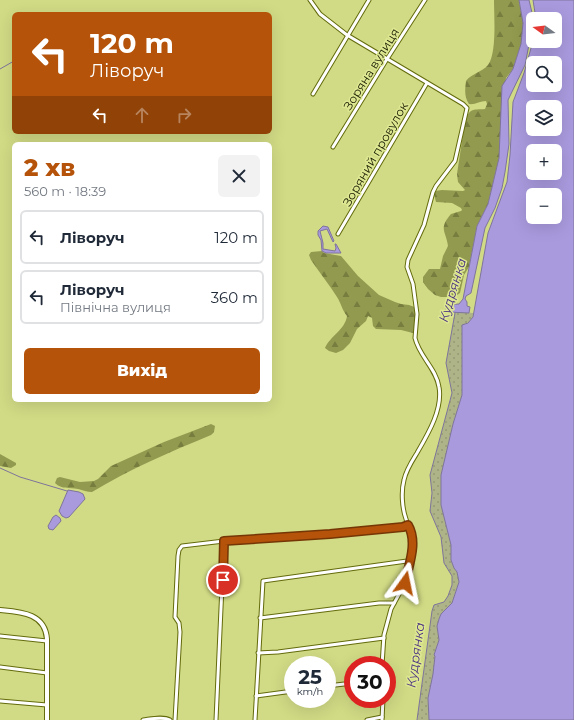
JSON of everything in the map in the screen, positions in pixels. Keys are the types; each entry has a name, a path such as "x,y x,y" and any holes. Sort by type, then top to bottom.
{"street":[{"path":"310,0 320,14 347,35 463,104 466,108 456,157 452,166 436,186 430,201 427,216 408,260 408,267 416,300 417,314 415,338 420,350 434,371 440,396 438,408 432,425 407,470 403,482 405,518 411,530 413,539 405,583 394,603 384,638 383,656"},
{"path":"313,94 369,0"},
{"name":"Зоряна вулиця","path":"333,147 425,0"},
{"name":"Зоряний провулок","path":"338,234 427,82"},
{"path":"175,720 180,632 179,623 175,617 179,550 182,546 224,541 330,534 403,527 408,525"},
{"path":"216,720 224,541"},
{"path":"255,720 263,581 407,562 410,558"},
{"path":"260,618 379,603 394,603"},
{"path":"0,610 20,612 33,616 44,628 47,641 47,720"},
{"path":"0,636 47,641"},
{"path":"258,652 278,652 384,638"},
{"path":"0,668 47,672"},
{"path":"256,696 284,692"},
{"path":"0,701 47,706"},
{"path":"143,720 162,718 168,718 170,720"},
{"path":"367,720 382,718"}],"green space":[{"path":"494,0 519,0 523,23 521,44 513,69 506,78 502,103 499,158 488,204 477,226 469,267 464,275 460,293 454,297 441,297 435,295 428,289 423,282 423,277 429,269 440,269 443,256 448,246 444,230 445,223 451,214 462,210 452,203 436,202 434,194 435,191 442,190 465,190 458,182 457,174 465,121 468,114 472,110 485,109 487,104 486,101 469,104 465,90 466,81 486,67 491,59 494,43"},
{"path":"322,251 324,253 341,256 358,276 379,295 395,302 417,308 418,321 415,332 376,329 373,326 372,318 368,316 366,321 357,329 350,343 343,350 336,353 325,348 346,321 347,316 331,287 309,255 311,252"},
{"path":"455,312 474,313 470,321 462,325 462,395 453,424 441,475 441,505 451,545 451,560 457,572 459,582 452,603 441,614 437,626 439,640 434,655 433,674 428,698 429,720 417,720 432,611 434,605 444,602 452,585 452,576 444,563 441,537 430,511 432,493 430,475 452,393 446,363"},
{"path":"211,424 215,426 214,432 211,435 165,454 92,492 63,487 55,483 57,478 60,477 80,482 94,481 111,466 164,442"},
{"path":"0,454 16,463 16,465 11,468 0,466"}],"shaded area":[{"path":"519,0 529,0 532,12 526,12 526,48 528,48 525,65 508,100 509,144 502,188 495,208 485,228 471,293 466,296 465,299 467,306 470,307 469,313 448,312 446,310 446,305 459,304 463,299 477,226 488,204 499,158 502,86 513,69 521,44 523,23"},
{"path":"533,0 574,0 574,720 429,720 428,698 433,674 434,655 439,640 437,626 441,614 452,603 459,582 457,572 451,560 451,545 441,505 441,475 453,424 462,395 462,325 468,323 473,317 488,233 507,182 513,102 526,66 526,92 562,92 562,56 529,56 531,48 562,48 562,12 535,12"},
{"path":"323,226 328,227 334,241 333,242 327,229 320,231 323,249 335,251 336,244 341,253 326,253 322,251 318,231"},
{"path":"68,490 83,494 85,499 69,517 66,518 62,516 59,511"},
{"path":"56,515 61,521 53,530 49,529 48,526 53,517"}],"waterway":[{"path":"0,69 12,62"},
{"name":"Кудрянка","path":"417,720 432,611 434,605 444,602 452,585 452,576 444,563 441,537 430,511 432,493 430,475 452,393 446,363 455,313"},
{"path":"0,468 20,477 67,491"}],"route":[{"path":"223,580 224,541 330,534 403,527 408,525 413,539 405,583"}]}
